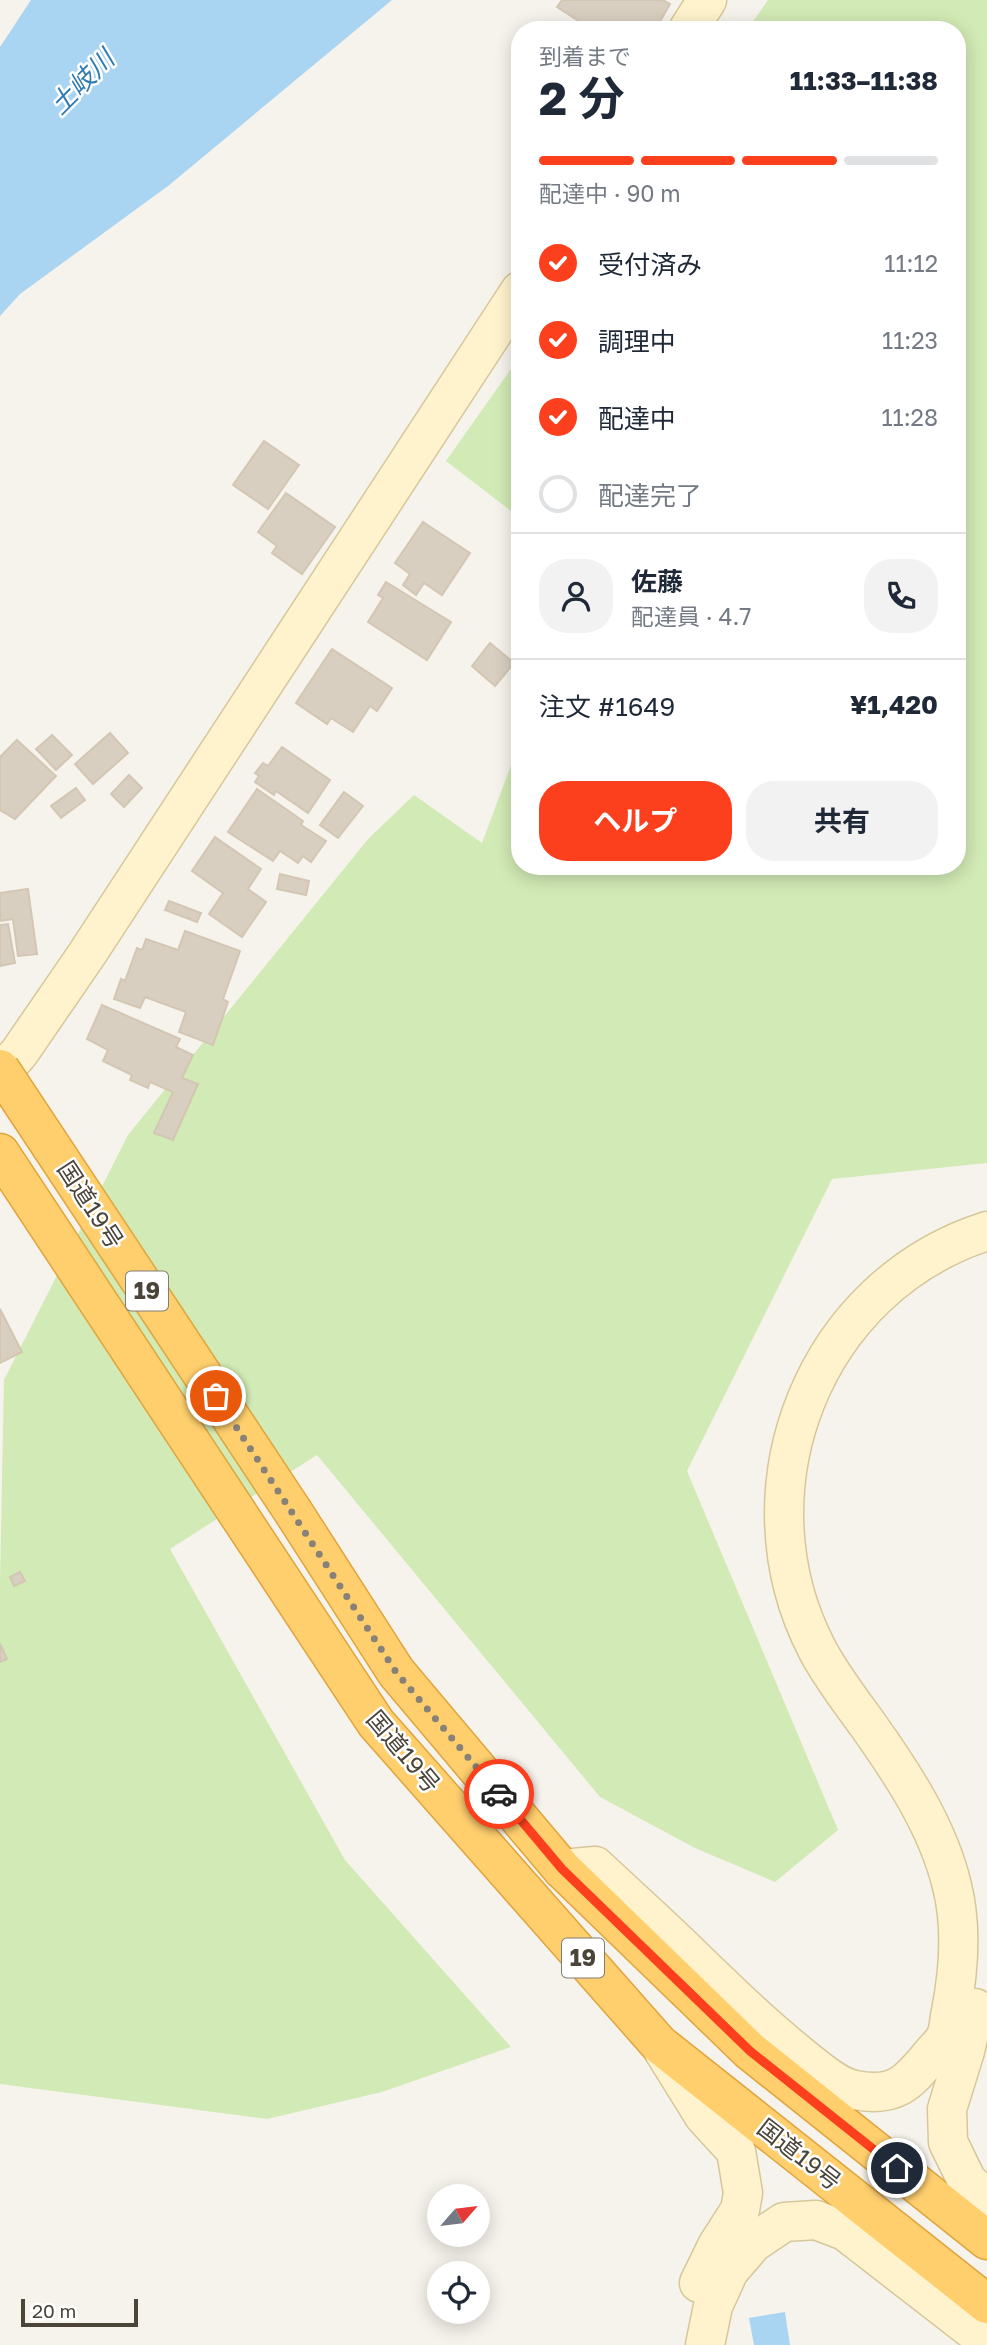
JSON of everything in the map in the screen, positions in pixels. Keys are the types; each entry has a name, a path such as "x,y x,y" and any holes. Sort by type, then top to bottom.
{"highway":[{"name":"国道19号","path":"0,1072 294,1513 396,1672 562,1869 750,2051 987,2239"},
{"name":"国道19号","path":"0,1153 376,1723 659,2044 987,2304"}],"street":[{"path":"694,21 707,0"},
{"path":"0,1072 19,1053 87,954 511,305"},
{"path":"562,1869 595,1866 770,2032 821,2072 850,2090 874,2092 904,2085 945,2038 955,1991 958,1941 958,1910 951,1881 936,1839 920,1806 817,1648 801,1611 790,1569 784,1517 785,1484 787,1461 801,1410 824,1362 850,1324 881,1292 912,1268 987,1231"},
{"path":"987,1255 956,1268 925,1288 894,1311 867,1338 841,1377 820,1421 809,1468 804,1518 810,1566 835,1639 851,1666 941,1793 960,1830 974,1873 981,1908 982,1942 978,1997 947,2109 947,2120 948,2142 967,2181 987,2199"},
{"path":"659,2044 704,2116 736,2151 743,2193 740,2210 702,2275 689,2309 681,2345"},
{"path":"705,2345 713,2306 729,2271 753,2243 784,2222 816,2220 845,2231 987,2341"}],"green space":[{"path":"768,0 987,0 987,1163 832,1179 687,1471 838,1830 775,1882 695,1848 600,1797 317,1455 170,1549 345,1860 511,2047 382,2092 267,2119 0,2084 0,1584 4,1380 128,1135 369,838 414,795 482,843 511,765 511,875 966,875 966,21 753,21"},
{"path":"511,369 511,511 446,461"}],"water":[{"name":"土岐川","path":"31,0 392,0 168,186 20,294 0,316 0,47"},
{"path":"785,2312 790,2345 754,2345 749,2318"}],"building":[{"path":"562,0 663,0 670,4 660,21 579,21 557,7"},
{"path":"264,441 299,465 268,509 233,485"},
{"path":"286,493 335,527 302,574 272,553 277,546 258,532"},
{"path":"423,522 470,553 442,595 424,583 416,595 403,585 410,574 395,563"},
{"path":"386,582 451,622 427,660 368,622 383,598 378,595"},
{"path":"490,643 511,660 511,667 495,686 472,666"},
{"path":"332,649 392,688 377,711 370,706 353,732 331,718 327,724 296,703"},
{"path":"110,733 128,753 93,784 75,764"},
{"path":"52,735 72,755 56,770 36,749"},
{"path":"17,740 56,776 15,819 0,810 0,757"},
{"path":"282,747 330,780 308,813 276,791 274,795 255,782 259,776 255,773 263,763 268,766"},
{"path":"129,775 142,788 124,807 111,794"},
{"path":"76,788 85,800 61,818 51,806"},
{"path":"257,789 303,821 301,825 326,841 311,862 303,856 298,863 280,851 273,861 228,832"},
{"path":"344,792 363,806 338,838 320,825"},
{"path":"215,837 261,869 248,889 266,902 242,937 209,914 223,893 192,871"},
{"path":"280,874 309,881 306,895 277,889"},
{"path":"28,889 37,954 18,956 13,919 0,921 0,893"},
{"path":"169,901 201,913 197,922 165,910"},
{"path":"8,924 15,963 0,966 0,925"},
{"path":"185,931 240,951 223,999 228,1002 213,1045 179,1032 186,1012 145,997 140,1008 114,999 121,979 125,981 137,948 142,950 146,939 178,950"},
{"path":"102,1005 180,1039 176,1047 193,1055 182,1078 198,1084 173,1140 154,1133 173,1092 150,1082 148,1088 130,1080 132,1075 103,1061 108,1050 87,1039"},
{"path":"0,1309 22,1352 0,1363"},
{"path":"20,1572 25,1581 14,1586 10,1577"},
{"path":"0,1644 7,1659 0,1662"}],"way so far":[{"path":"216,1396 396,1672 499,1794"}],"route":[{"path":"499,1794 562,1869 750,2051 897,2168"}]}
